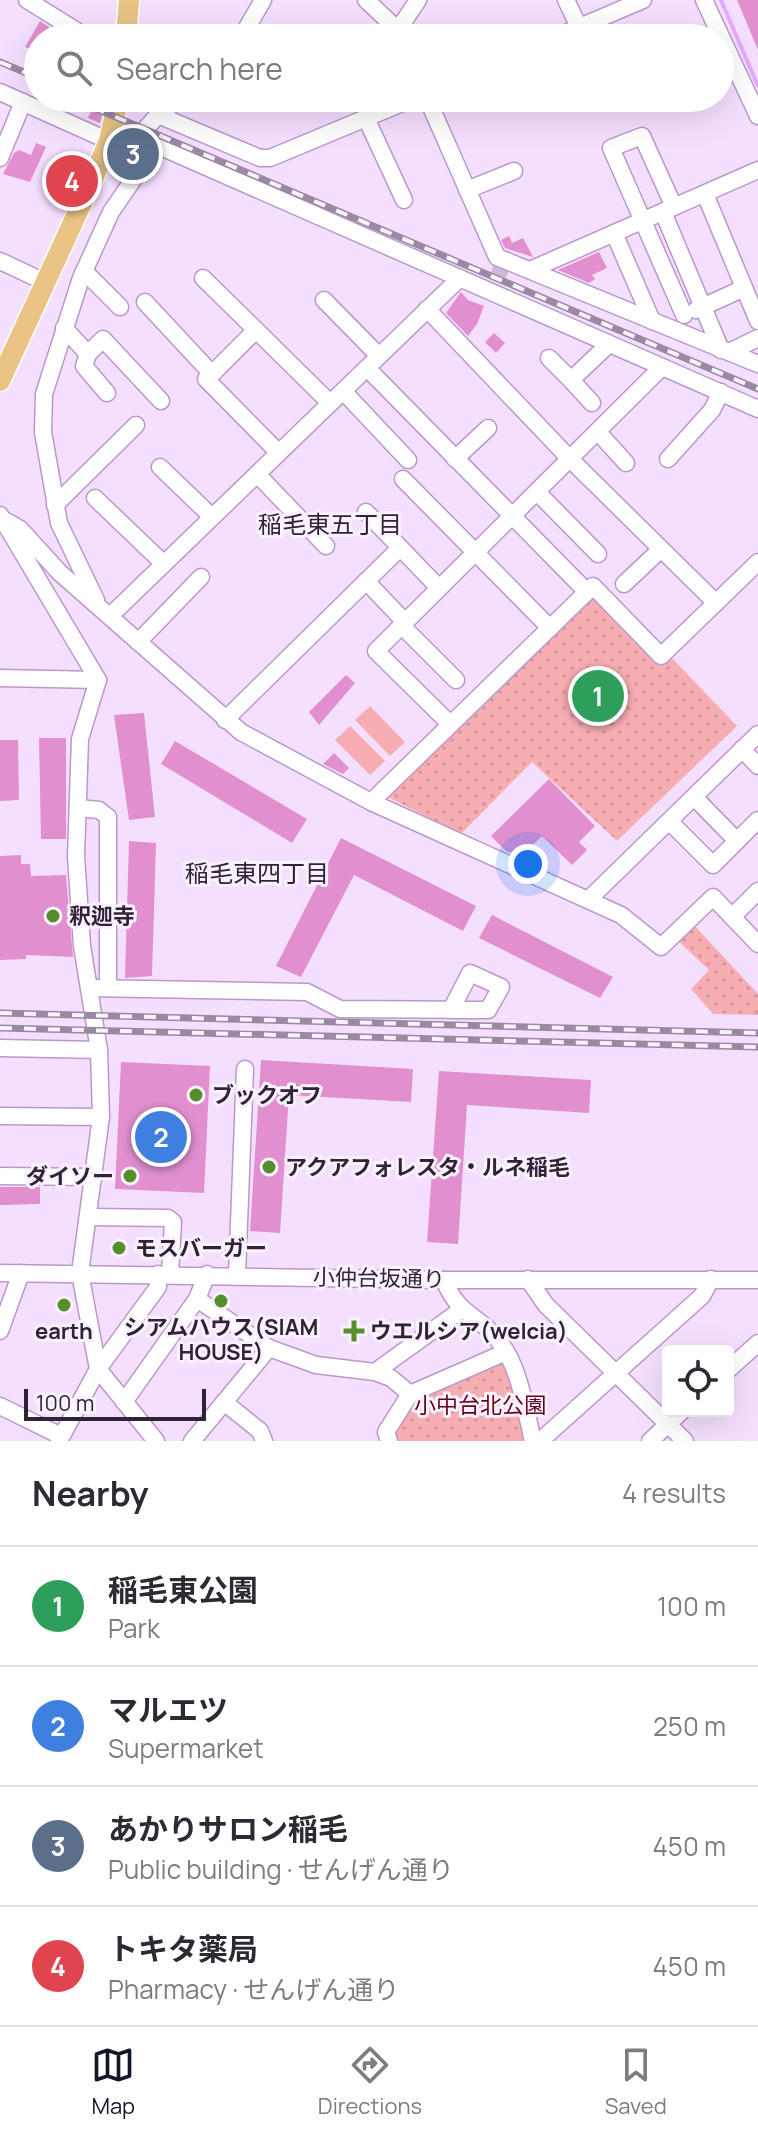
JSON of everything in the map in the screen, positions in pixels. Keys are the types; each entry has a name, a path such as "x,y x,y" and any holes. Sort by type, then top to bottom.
{"main road":[{"path":"127,24 129,0"},
{"path":"0,381 109,141 116,112"}],"street":[{"path":"27,0 50,6 71,24"},
{"path":"249,24 263,0"},
{"path":"366,0 390,24"},
{"path":"405,24 418,0"},
{"path":"566,0 578,24"},
{"path":"584,24 612,6 643,0"},
{"path":"704,0 715,24"},
{"path":"734,64 758,116"},
{"path":"0,92 23,102 5,134 0,158"},
{"path":"45,112 109,141 138,137 460,278 530,270 758,170"},
{"path":"138,137 162,112"},
{"path":"158,115 260,158 270,158 380,112"},
{"path":"433,112 497,257 498,275"},
{"path":"366,118 404,200"},
{"path":"684,315 611,148 642,136 703,307 725,351"},
{"path":"105,612 59,523 43,432 44,394 84,271 111,212 156,146"},
{"path":"467,190 514,171"},
{"path":"705,194 756,311"},
{"path":"614,233 657,323"},
{"path":"0,261 47,283"},
{"path":"530,270 758,364"},
{"path":"84,271 120,307"},
{"path":"498,275 609,344 758,409"},
{"path":"203,278 330,403"},
{"path":"105,612 164,564 460,278"},
{"path":"657,323 684,315 744,288"},
{"path":"324,300 455,459 587,592"},
{"path":"145,302 212,374"},
{"path":"427,309 570,459 716,603"},
{"path":"64,328 88,354"},
{"path":"256,330 206,379 279,453"},
{"path":"725,351 758,338"},
{"path":"107,393 84,366 88,354 103,339 161,401"},
{"path":"571,380 609,344"},
{"path":"549,358 592,403"},
{"path":"450,724 376,651 662,367"},
{"path":"343,391 408,460"},
{"path":"668,459 712,410 721,392"},
{"path":"55,505 136,425"},
{"path":"455,459 488,428"},
{"path":"598,432 626,463"},
{"path":"160,467 212,517"},
{"path":"257,474 326,546"},
{"path":"403,479 550,628"},
{"path":"537,492 598,554"},
{"path":"95,498 164,564"},
{"path":"366,512 439,588"},
{"path":"2,523 20,529 105,612 225,720 371,802 621,915 661,947 713,897 758,944"},
{"path":"2,523 98,680 80,739 76,856 82,946 99,1050 101,1117 80,1273 98,1369 156,1441"},
{"path":"225,720 400,548"},
{"path":"624,584 660,550"},
{"path":"371,802 593,586 661,656 758,562"},
{"path":"138,642 201,577"},
{"path":"366,581 456,680"},
{"path":"0,678 98,680"},
{"path":"588,900 758,734"},
{"path":"742,749 758,766"},
{"path":"694,797 737,841"},
{"path":"78,808 99,810 108,817 108,988"},
{"path":"669,821 713,865 758,820"},
{"path":"732,917 758,891"},
{"path":"89,988 307,992 340,1009 451,1010"},
{"path":"0,1048 99,1050"},
{"path":"237,1275 245,1069"},
{"path":"0,1116 101,1117"},
{"path":"0,1176 94,1177"},
{"path":"0,1406 60,1439 98,1369 158,1287 164,1274 173,1222 168,1218 89,1217"},
{"name":"小仲台坂通り","path":"0,1273 444,1280 758,1280"},
{"path":"0,1331 21,1273"},
{"path":"124,1402 197,1299 207,1274"},
{"path":"528,1279 546,1305 685,1441"},
{"path":"540,1441 702,1296 711,1279"},
{"path":"444,1280 461,1310 497,1338 506,1352 533,1441"},
{"path":"197,1299 269,1348 316,1365 375,1372 391,1378 410,1394"},
{"path":"375,1372 461,1310"},
{"path":"734,1365 758,1343"},
{"path":"192,1441 269,1348"},
{"path":"389,1441 386,1432 410,1394 506,1352"},
{"path":"224,1402 260,1431 264,1441"},
{"path":"650,1441 676,1417"}],"green space":[{"path":"593,593 660,666 670,656 737,726 617,841 532,762 461,834 386,796"},
{"path":"370,706 405,742 390,756 355,720"},
{"path":"350,726 385,761 370,775 335,740"},
{"path":"693,924 758,994 758,1015 713,1014 691,989 709,970 677,940"},
{"name":"小中台北公園","path":"498,1358 505,1362 526,1441 392,1441 389,1432 411,1397"}],"building":[{"path":"737,0 758,0 758,50"},
{"path":"91,112 103,112 100,123 88,118"},
{"path":"36,143 46,147 30,182 3,174 14,153 19,150 31,155"},
{"path":"509,236 512,243 523,238 533,257 505,248 501,240"},
{"path":"599,252 607,268 592,275 595,279 589,283 558,270"},
{"path":"461,292 468,300 484,306 468,336 446,313"},
{"path":"494,333 505,343 496,353 485,342"},
{"path":"346,675 355,683 319,725 309,712"},
{"path":"144,713 155,817 129,820 114,715"},
{"path":"39,738 66,738 66,839 41,839"},
{"path":"0,740 18,740 19,800 0,801"},
{"path":"175,741 307,819 292,843 161,764"},
{"path":"334,753 349,768 343,774 323,764"},
{"path":"549,779 595,826 579,842 587,850 572,865 542,836 520,857 506,851 491,836"},
{"path":"341,838 476,906 463,931 354,875 301,977 276,966"},
{"path":"129,841 156,843 152,976 125,978"},
{"path":"21,855 21,864 30,864 31,876 66,875 73,957 26,955 26,959 0,960 0,856"},
{"path":"492,915 613,977 600,998 479,938"},
{"name":"アクアフォレスタ・ルネ稲毛","path":"261,1060 413,1069 411,1102 289,1095 280,1233 250,1231"},
{"path":"121,1062 210,1066 204,1193 115,1189"},
{"path":"439,1071 591,1080 589,1113 467,1105 458,1244 427,1242"},
{"path":"0,1187 40,1187 40,1204 0,1205"}],"waterway":[{"path":"721,0 731,24"},
{"path":"734,30 758,86"}],"tunnel":[{"path":"496,281 502,266"}],"railway":[{"path":"0,62 24,72"},
{"path":"104,112 758,389"},
{"path":"0,1013 758,1033"},
{"path":"0,1028 758,1047"}],"place":[{"name":"あかりサロン稲毛","path":"133,154"},
{"name":"トキタ薬局","path":"72,181"},
{"name":"稲毛東公園","path":"598,696"},
{"name":"釈迦寺","path":"53,916"},
{"name":"ブックオフ","path":"196,1095"},
{"name":"マルエツ","path":"161,1137"},
{"name":"アクアフォレスタ・ルネ稲毛","path":"269,1167"},
{"name":"ダイソー","path":"130,1176"},
{"name":"モスバーガー","path":"119,1248"},
{"name":"シアムハウス(SIAM HOUSE)","path":"221,1301"},
{"name":"earth","path":"64,1305"},
{"name":"ウエルシア(welcia)","path":"354,1331"}],"district":[{"name":"稲毛東五丁目","path":"330,525"},
{"name":"稲毛東四丁目","path":"257,874"}]}
